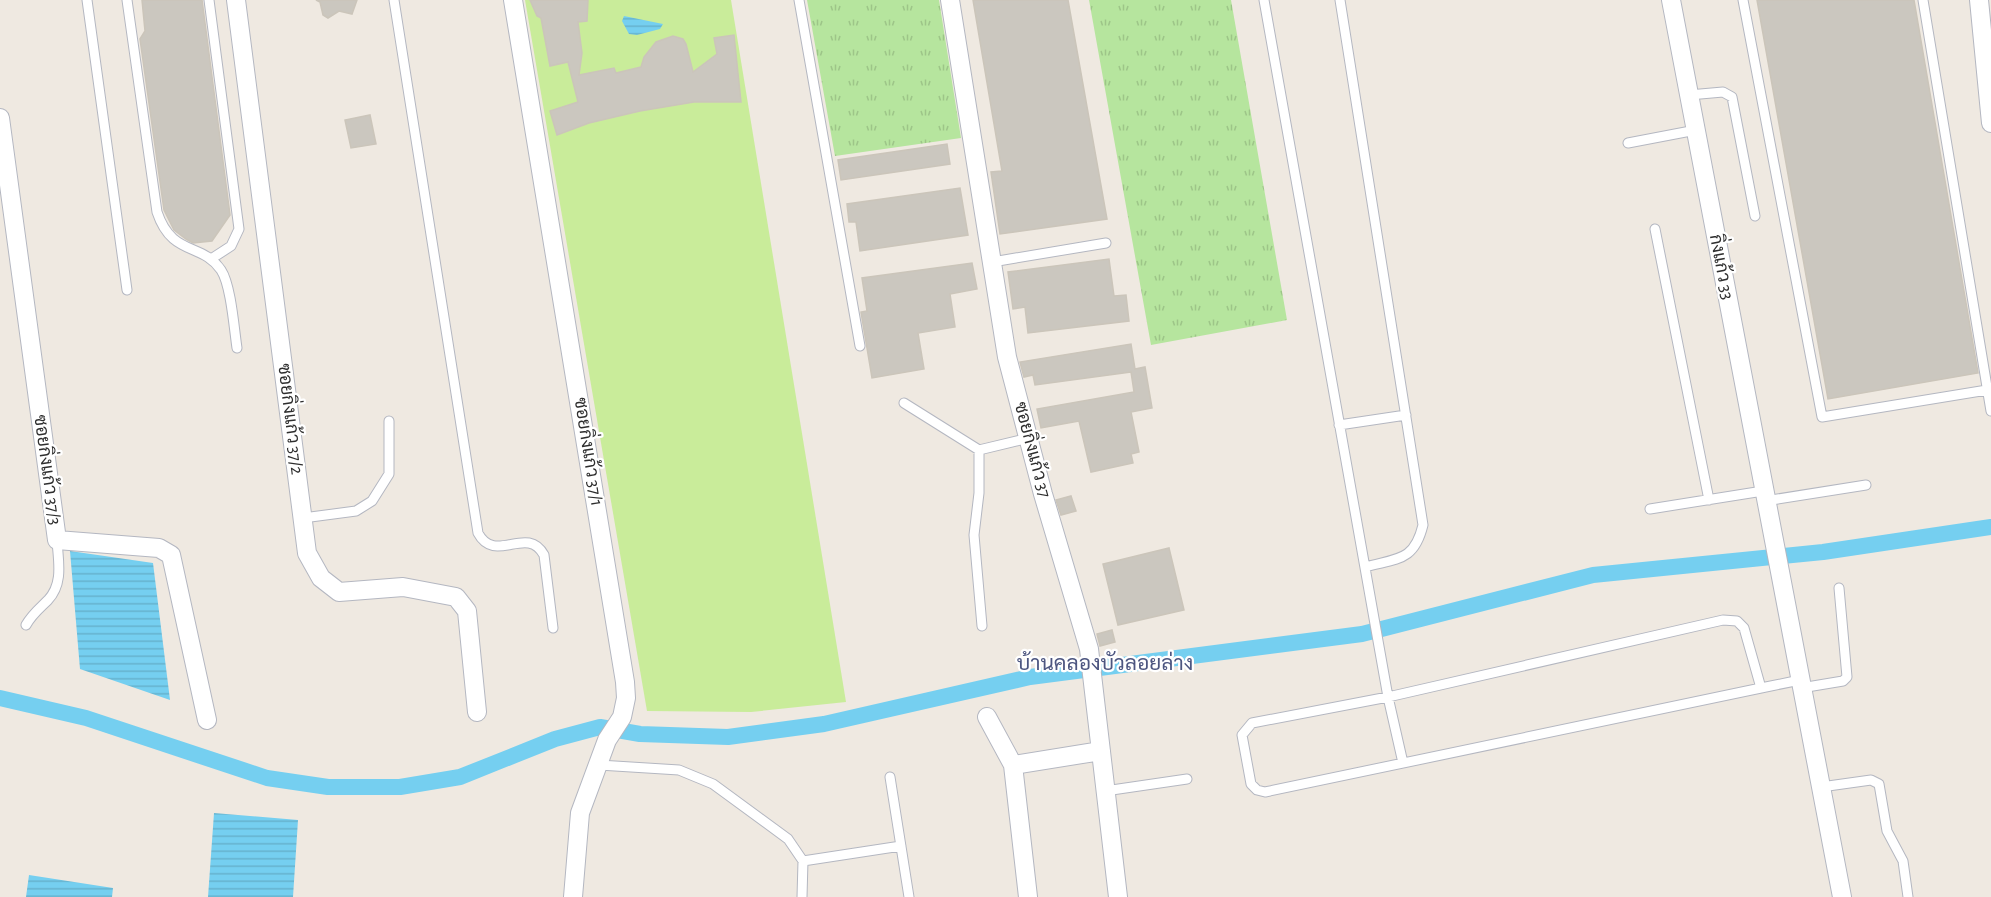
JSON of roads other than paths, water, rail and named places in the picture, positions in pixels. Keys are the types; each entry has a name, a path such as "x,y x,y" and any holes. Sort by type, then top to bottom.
{"street":[{"name":"ซอยกิ่งแก้ว 37/2","path":"236,0 308,553 321,578 339,592 403,587 456,597 466,611 477,712"},
{"name":"ซอยกิ่งแก้ว 37/1","path":"513,0 625,682 626,698 622,717 607,740 580,813 573,897"},
{"name":"ซอยกิ่งแก้ว 37","path":"950,0 1008,357 1089,649 1114,896"},
{"name":"กิ่งแก้ว 33","path":"1671,0 1842,897"},
{"path":"1979,0 1991,123"},
{"name":"ซอยกิ่งแก้ว 37/3","path":"0,118 57,540 159,548 171,555 207,720"},
{"path":"987,717 1013,765 1028,897"},
{"path":"1013,765 1101,751"}],"lane":[{"path":"87,0 127,290"},
{"path":"127,0 157,213 167,235 182,247 211,259 222,271 237,348"},
{"path":"208,0 239,229 231,246 211,259"},
{"path":"394,0 478,532 482,541 492,546 532,542 540,547 544,555 553,628"},
{"path":"799,0 860,346"},
{"path":"1264,0 1388,697 1403,763"},
{"path":"1340,0 1423,525 1418,544 1406,556 1365,567"},
{"path":"1743,0 1822,417 1988,390"},
{"path":"1923,0 1991,411"},
{"path":"1689,96 1723,92 1732,97 1755,216"},
{"path":"1628,143 1696,130"},
{"path":"1655,229 1709,500"},
{"path":"992,262 1106,243"},
{"path":"904,403 979,450 1029,438"},
{"path":"1339,425 1406,415"},
{"path":"303,518 356,511 372,501 389,474 389,421"},
{"path":"979,450 979,493 974,535 982,626"},
{"path":"1650,509 1709,500 1866,485"},
{"path":"26,625 36,610 49,599 59,580 57,540"},
{"path":"1761,688 1744,628 1737,621 1723,620 1388,697 1252,723 1246,727 1242,735 1251,784 1257,790 1265,792 1761,688 1843,681 1847,677 1839,588"},
{"path":"599,765 680,770 713,784 788,839 803,861 802,897"},
{"path":"890,777 909,897"},
{"path":"1105,791 1187,779"},
{"path":"1821,787 1871,780 1879,784 1887,831 1903,861 1908,897"},
{"path":"803,861 901,846"}],"water":[{"path":"624,16 663,24 660,29 637,35 629,34 622,21"},
{"path":"70,551 153,563 170,700 80,669"},
{"path":"214,813 298,820 293,897 208,897"},
{"path":"29,875 113,888 112,897 26,897"}],"waterway":[{"path":"0,698 86,718 267,778 328,787 400,787 460,777 555,739 600,727 640,734 728,737 824,724 1030,677 1362,634 1593,575 1823,552 1991,527"}],"district":[{"name":"บ้านคลองบัวลอยล่าง","path":"1105,663"}]}
